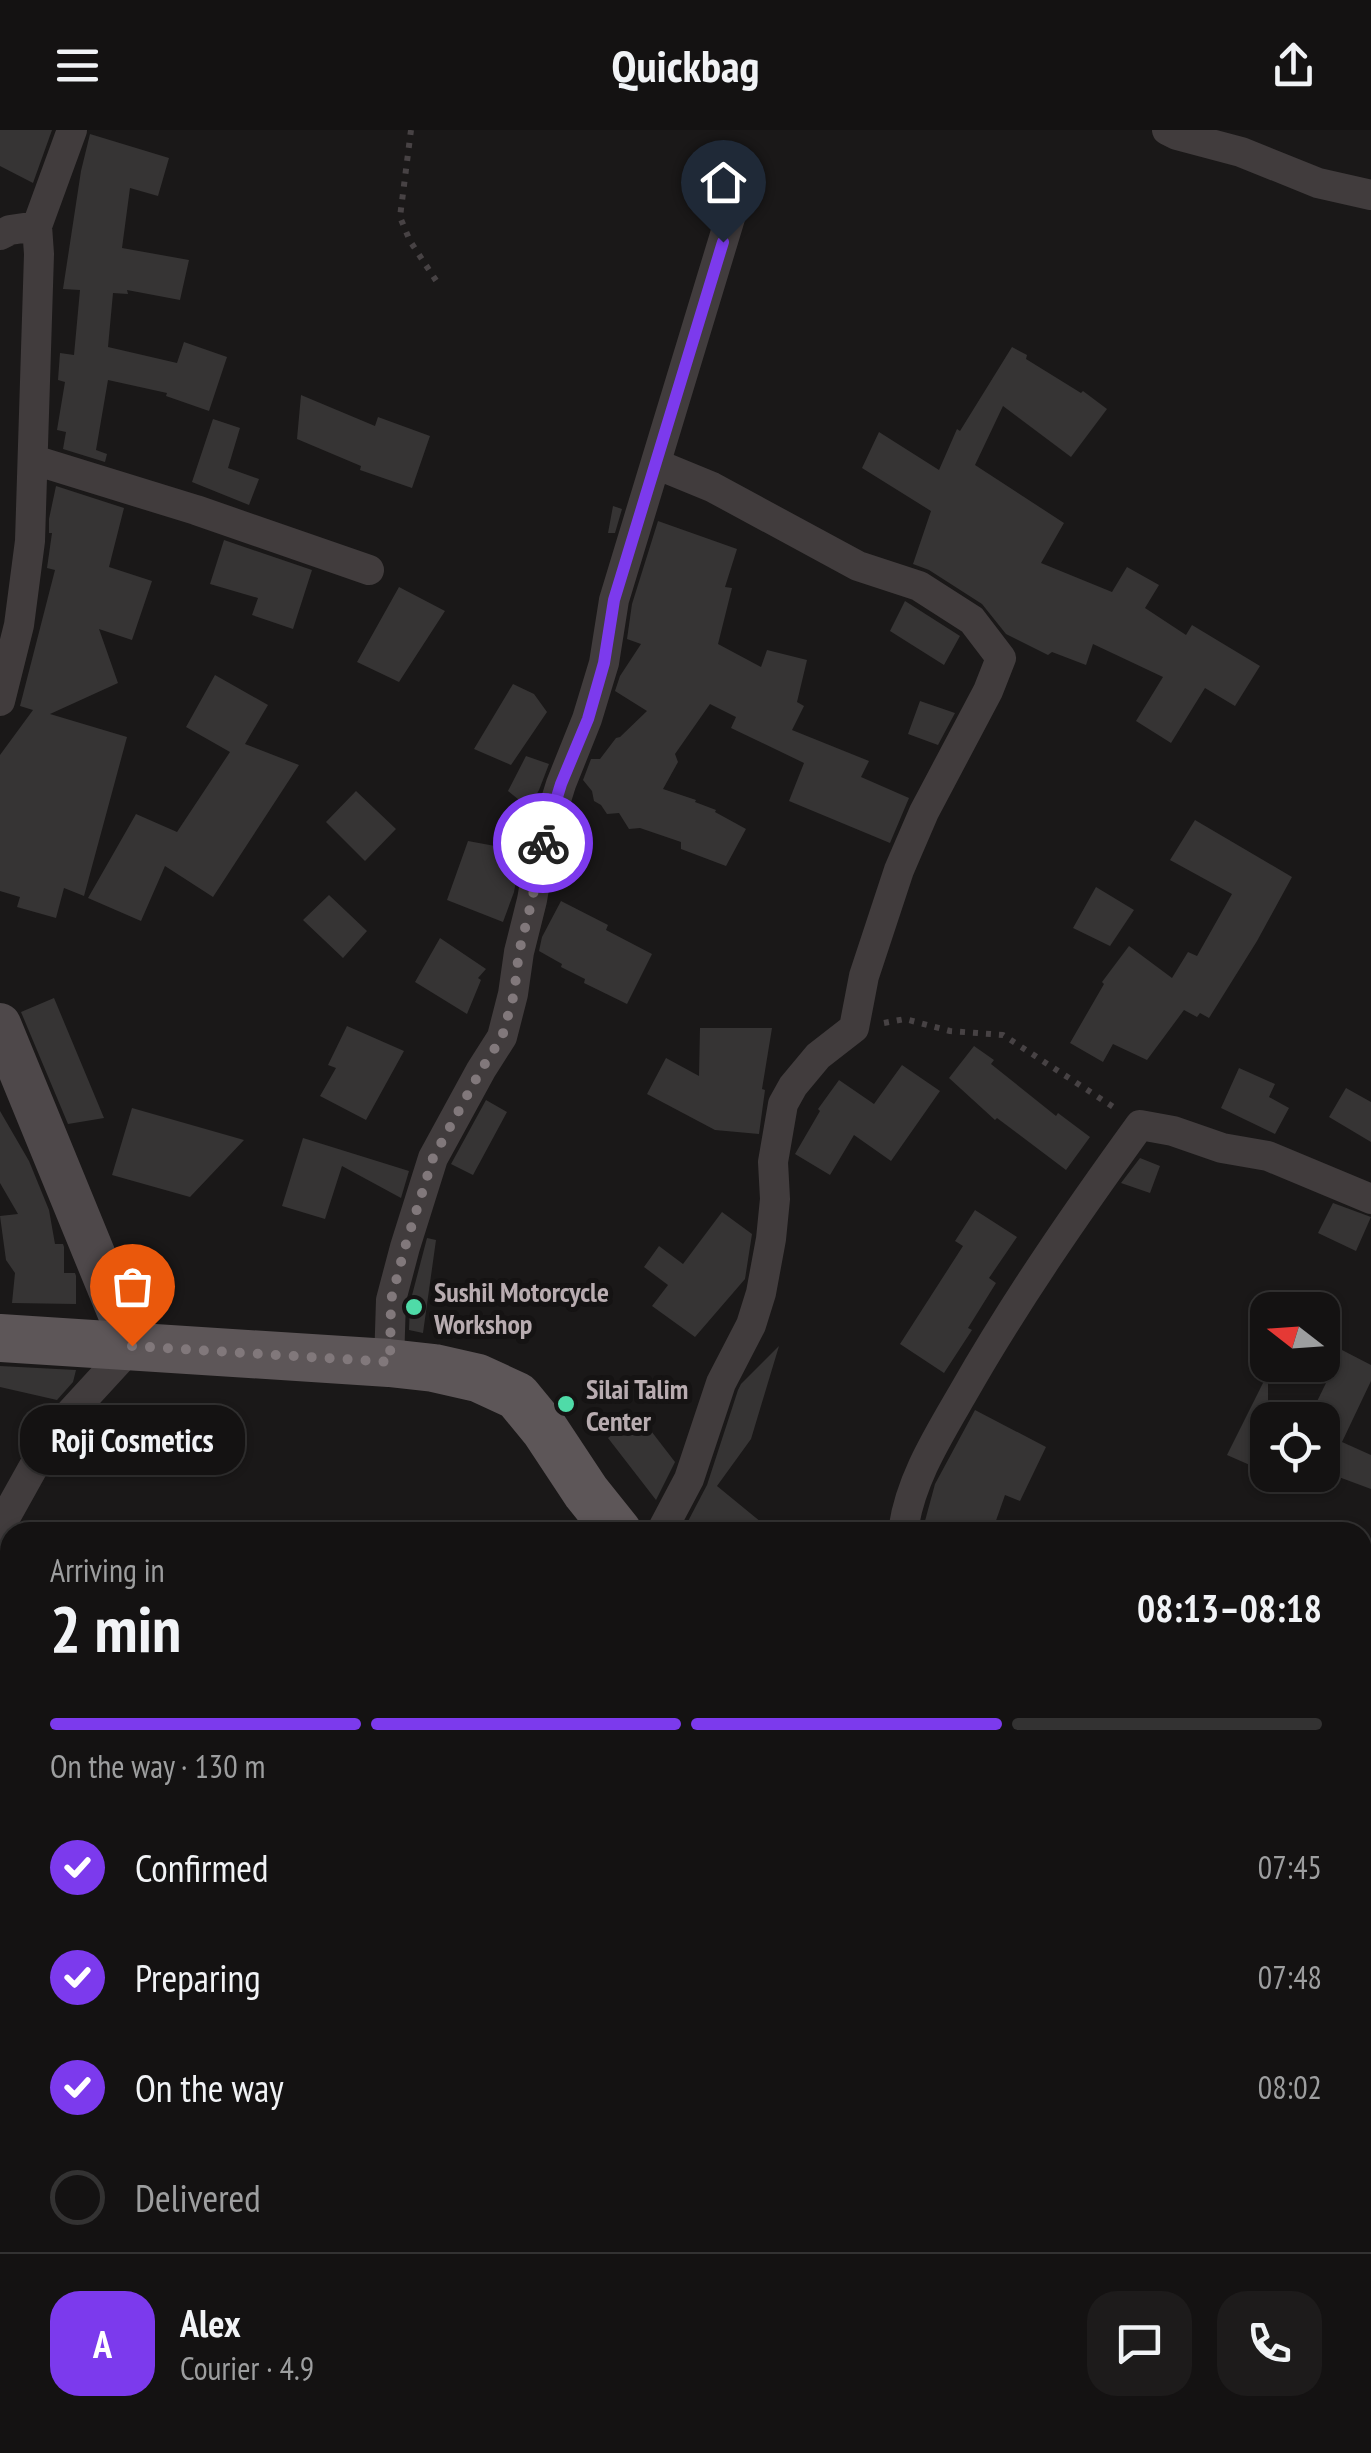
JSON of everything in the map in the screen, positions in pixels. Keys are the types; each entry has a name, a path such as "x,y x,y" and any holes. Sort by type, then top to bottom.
{"main road":[{"path":"0,1024 132,1346"},
{"path":"0,1338 390,1362 478,1378 517,1396 610,1522"}],"street":[{"path":"0,701 19,624 30,541 37,226 72,130"},
{"path":"1167,130 1241,152 1318,183 1371,195"},
{"path":"390,1362 391,1300 405,1247 433,1158 502,1037 514,994 541,848 561,784 588,719 604,663 614,600 734,205"},
{"path":"0,235 37,226"},
{"path":"34,460 196,510 369,570"},
{"path":"656,464 712,487 858,566 919,586 972,620 1001,658 899,870 864,976 854,1028 818,1056 782,1104 773,1162 771,1239 761,1293 738,1354 721,1384 689,1479 666,1522"},
{"path":"904,1522 920,1474 991,1344 1059,1237 1140,1125 1173,1131 1222,1148 1268,1156 1371,1200"},
{"path":"2,1522 52,1432 132,1346"}],"path":[{"path":"411,130 400,217 410,241 438,282"},
{"path":"854,1028 905,1020 950,1031 1003,1035 1140,1125"}],"building":[{"path":"0,130 52,130 33,183 0,166"},
{"path":"90,134 169,158 158,196 130,188 122,248 189,260 180,300 127,290 128,294 113,293 108,347 177,363 184,342 227,357 209,411 166,396 167,393 108,380 96,450 107,454 105,462 63,449 66,432 57,430 65,382 58,380 60,353 74,355 80,290 63,289"},
{"path":"1012,347 1107,409 1071,457 1003,406 975,465 1064,523 1041,563 1112,592 1127,567 1159,585 1145,608 1186,635 1192,625 1260,666 1235,706 1205,688 1171,743 1136,721 1163,677 1093,644 1086,665 1052,652 1048,655 1006,634 982,604 913,564 931,511 862,468 879,432 939,470 957,429 960,431"},
{"path":"301,395 375,426 378,417 430,436 412,488 360,470 361,466 297,439"},
{"path":"213,419 240,428 228,468 259,479 249,505 192,482"},
{"path":"56,486 124,508 109,567 152,581 132,640 99,629 118,683 50,714 127,737 84,896 64,888 56,918 17,907 20,897 0,891 0,755 33,710 20,706 55,570 47,568 52,533 49,519"},
{"path":"613,506 622,509 615,533 608,533"},
{"path":"658,521 737,549 725,587 732,588 718,644 761,667 767,650 807,660 797,702 804,706 792,730 869,761 861,777 909,798 890,843 789,801 804,763 731,728 736,717 710,704 675,754 678,762 663,789 696,800 746,829 726,866 681,849 681,842 640,828 629,829 619,813 607,814 594,801 583,780 591,759 600,759 616,738 647,711 615,691 641,644 627,639 632,604"},
{"path":"224,540 312,570 293,629 252,615 258,598 210,584"},
{"path":"399,587 445,611 399,682 357,662"},
{"path":"905,601 960,636 944,665 890,631"},
{"path":"215,675 268,705 245,744 299,765 213,897 165,866 141,921 88,898 136,814 177,832 230,752 186,727"},
{"path":"513,684 534,694 547,712 511,765 474,749"},
{"path":"920,701 955,713 938,745 908,734"},
{"path":"526,756 549,764 529,808 508,791"},
{"path":"356,791 396,829 365,861 326,822"},
{"path":"1195,820 1292,877 1209,1018 1184,1010 1147,1060 1113,1044 1103,1062 1070,1043 1102,982 1129,946 1172,978 1188,952 1197,956 1232,894 1170,860"},
{"path":"468,841 495,846 505,865 517,876 503,922 447,900"},
{"path":"1096,887 1134,910 1110,946 1073,928"},
{"path":"329,895 367,931 343,958 303,920"},
{"path":"561,901 652,954 627,1004 584,983 585,979 539,951"},
{"path":"440,938 486,969 478,978 481,980 467,1014 415,982"},
{"path":"54,998 104,1118 68,1124 21,1012"},
{"path":"347,1026 404,1051 366,1120 320,1096 336,1068 328,1065"},
{"path":"700,1028 772,1028 759,1134 715,1130 647,1094 666,1058 699,1076"},
{"path":"974,1046 1056,1116 1058,1113 1090,1137 1066,1170 995,1120 949,1078"},
{"path":"902,1065 940,1091 891,1161 854,1135 830,1175 795,1154 818,1109 839,1080 874,1104"},
{"path":"1239,1068 1275,1084 1269,1097 1289,1108 1275,1134 1221,1108"},
{"path":"1346,1088 1371,1102 1371,1142 1329,1117"},
{"path":"486,1100 507,1112 473,1175 451,1164"},
{"path":"132,1108 244,1140 190,1197 112,1175"},
{"path":"0,1111 29,1161 49,1210 55,1244 63,1244 64,1273 75,1273 76,1304 12,1303 15,1273 6,1260 0,1216 18,1214 0,1183"},
{"path":"303,1138 409,1171 401,1198 342,1166 325,1219 282,1206"},
{"path":"1140,1158 1160,1166 1150,1193 1121,1183"},
{"path":"1333,1203 1371,1217 1356,1251 1318,1233"},
{"path":"975,1210 1017,1237 989,1278 996,1283 944,1373 900,1344 963,1246 955,1241"},
{"path":"722,1212 752,1234 745,1279 695,1337 652,1306 668,1285 644,1267 659,1246 683,1264"},
{"path":"427,1238 436,1240 423,1333 409,1330 410,1303"},
{"path":"779,1346 751,1439 717,1486 761,1522 688,1522 707,1485 741,1384"},
{"path":"1342,1350 1371,1365 1371,1381 1342,1442 1371,1455 1371,1489 1340,1477 1340,1402 1317,1402 1326,1382 1340,1382"},
{"path":"0,1366 76,1370 73,1382 57,1400 0,1387"},
{"path":"1264,1382 1268,1382 1268,1402 1254,1402"},
{"path":"1250,1409 1250,1465 1227,1455"},
{"path":"975,1410 1046,1447 1020,1501 1005,1495 996,1522 925,1522 935,1484"},
{"path":"638,1414 675,1462 656,1500 608,1438"}],"way so far":[{"path":"132,1346 390,1362 391,1300 405,1247 433,1158 502,1037 543,843"}],"place":[{"name":"Sushil Motorcycle Workshop","path":"414,1307"},
{"name":"Roji Cosmetics","path":"132,1346"},
{"name":"Silai Talim Center","path":"566,1404"}],"route":[{"path":"543,843 561,784 588,719 604,663 614,600 723,242"}]}
